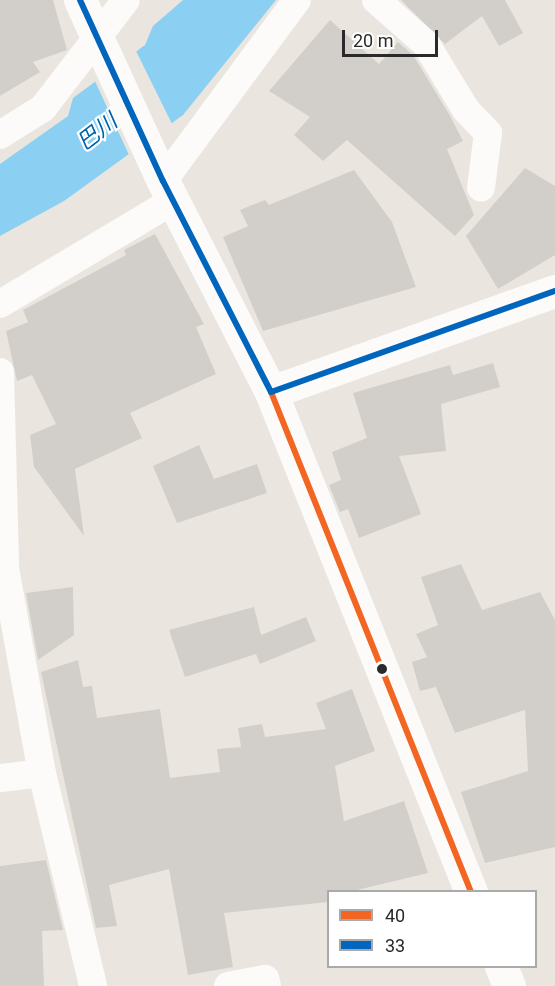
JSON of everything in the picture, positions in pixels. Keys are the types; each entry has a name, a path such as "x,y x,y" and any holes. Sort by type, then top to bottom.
{"street":[{"path":"80,0 163,181 271,392 471,890"},
{"path":"0,135 43,108 99,42 126,0"},
{"path":"0,304 163,181 297,0"},
{"path":"376,0 426,44 466,110 488,133 481,188"},
{"path":"271,392 555,291"},
{"path":"0,372 5,568 42,773 93,986"},
{"path":"0,778 42,773"},
{"path":"502,968 509,986"},
{"path":"228,986 265,979 267,986"}],"water":[{"name":"巴川","path":"183,0 276,0 183,115 64,201 0,236 0,164 68,116 73,98 145,45 153,26"}],"pier":[{"path":"135,49 173,126 130,157 94,79"}],"building":[{"path":"0,0 53,0 67,50 33,62 40,72 0,96"},
{"path":"401,0 505,0 523,33 499,46 482,16 445,44"},
{"path":"330,20 379,64 398,42 413,55 449,114 463,141 447,149 474,215 455,236 347,140 323,161 294,135 310,117 269,91"},
{"path":"525,168 555,186 555,255 498,289 466,236"},
{"path":"354,170 392,222 416,287 263,331 223,237 248,226 240,210 265,200 269,205"},
{"path":"155,234 204,324 196,327 216,374 130,413 142,438 75,469 84,536 34,467 30,435 56,424 32,375 17,381 6,331 28,322 23,310 126,255 124,250"},
{"path":"493,363 500,387 441,404 446,451 399,456 421,514 359,538 348,509 340,512 329,485 341,480 332,452 367,438 353,393 450,365 453,375"},
{"path":"199,445 214,479 257,464 267,493 177,523 153,466"},
{"path":"461,564 482,610 540,592 555,620 555,847 485,863 461,792 528,771 525,710 455,733 436,687 420,691 412,662 427,657 416,634 438,625 421,577"},
{"path":"73,587 74,635 38,660 26,593"},
{"path":"254,607 261,635 306,617 316,641 260,664 256,654 185,677 169,630"},
{"path":"78,660 83,687 92,686 97,718 160,709 170,778 220,772 217,749 241,747 238,728 262,724 265,737 326,729 316,703 352,689 375,751 335,766 344,821 404,801 428,873 357,890 327,890 327,902 224,913 233,967 188,975 169,869 109,885 117,926 96,928 41,672"},
{"path":"46,860 63,930 42,931 44,986 0,986 0,866"}],"transit line":[{"name":"33","path":"80,0 163,181 271,392 555,291"},
{"name":"40","path":"271,392 470,890"}]}
